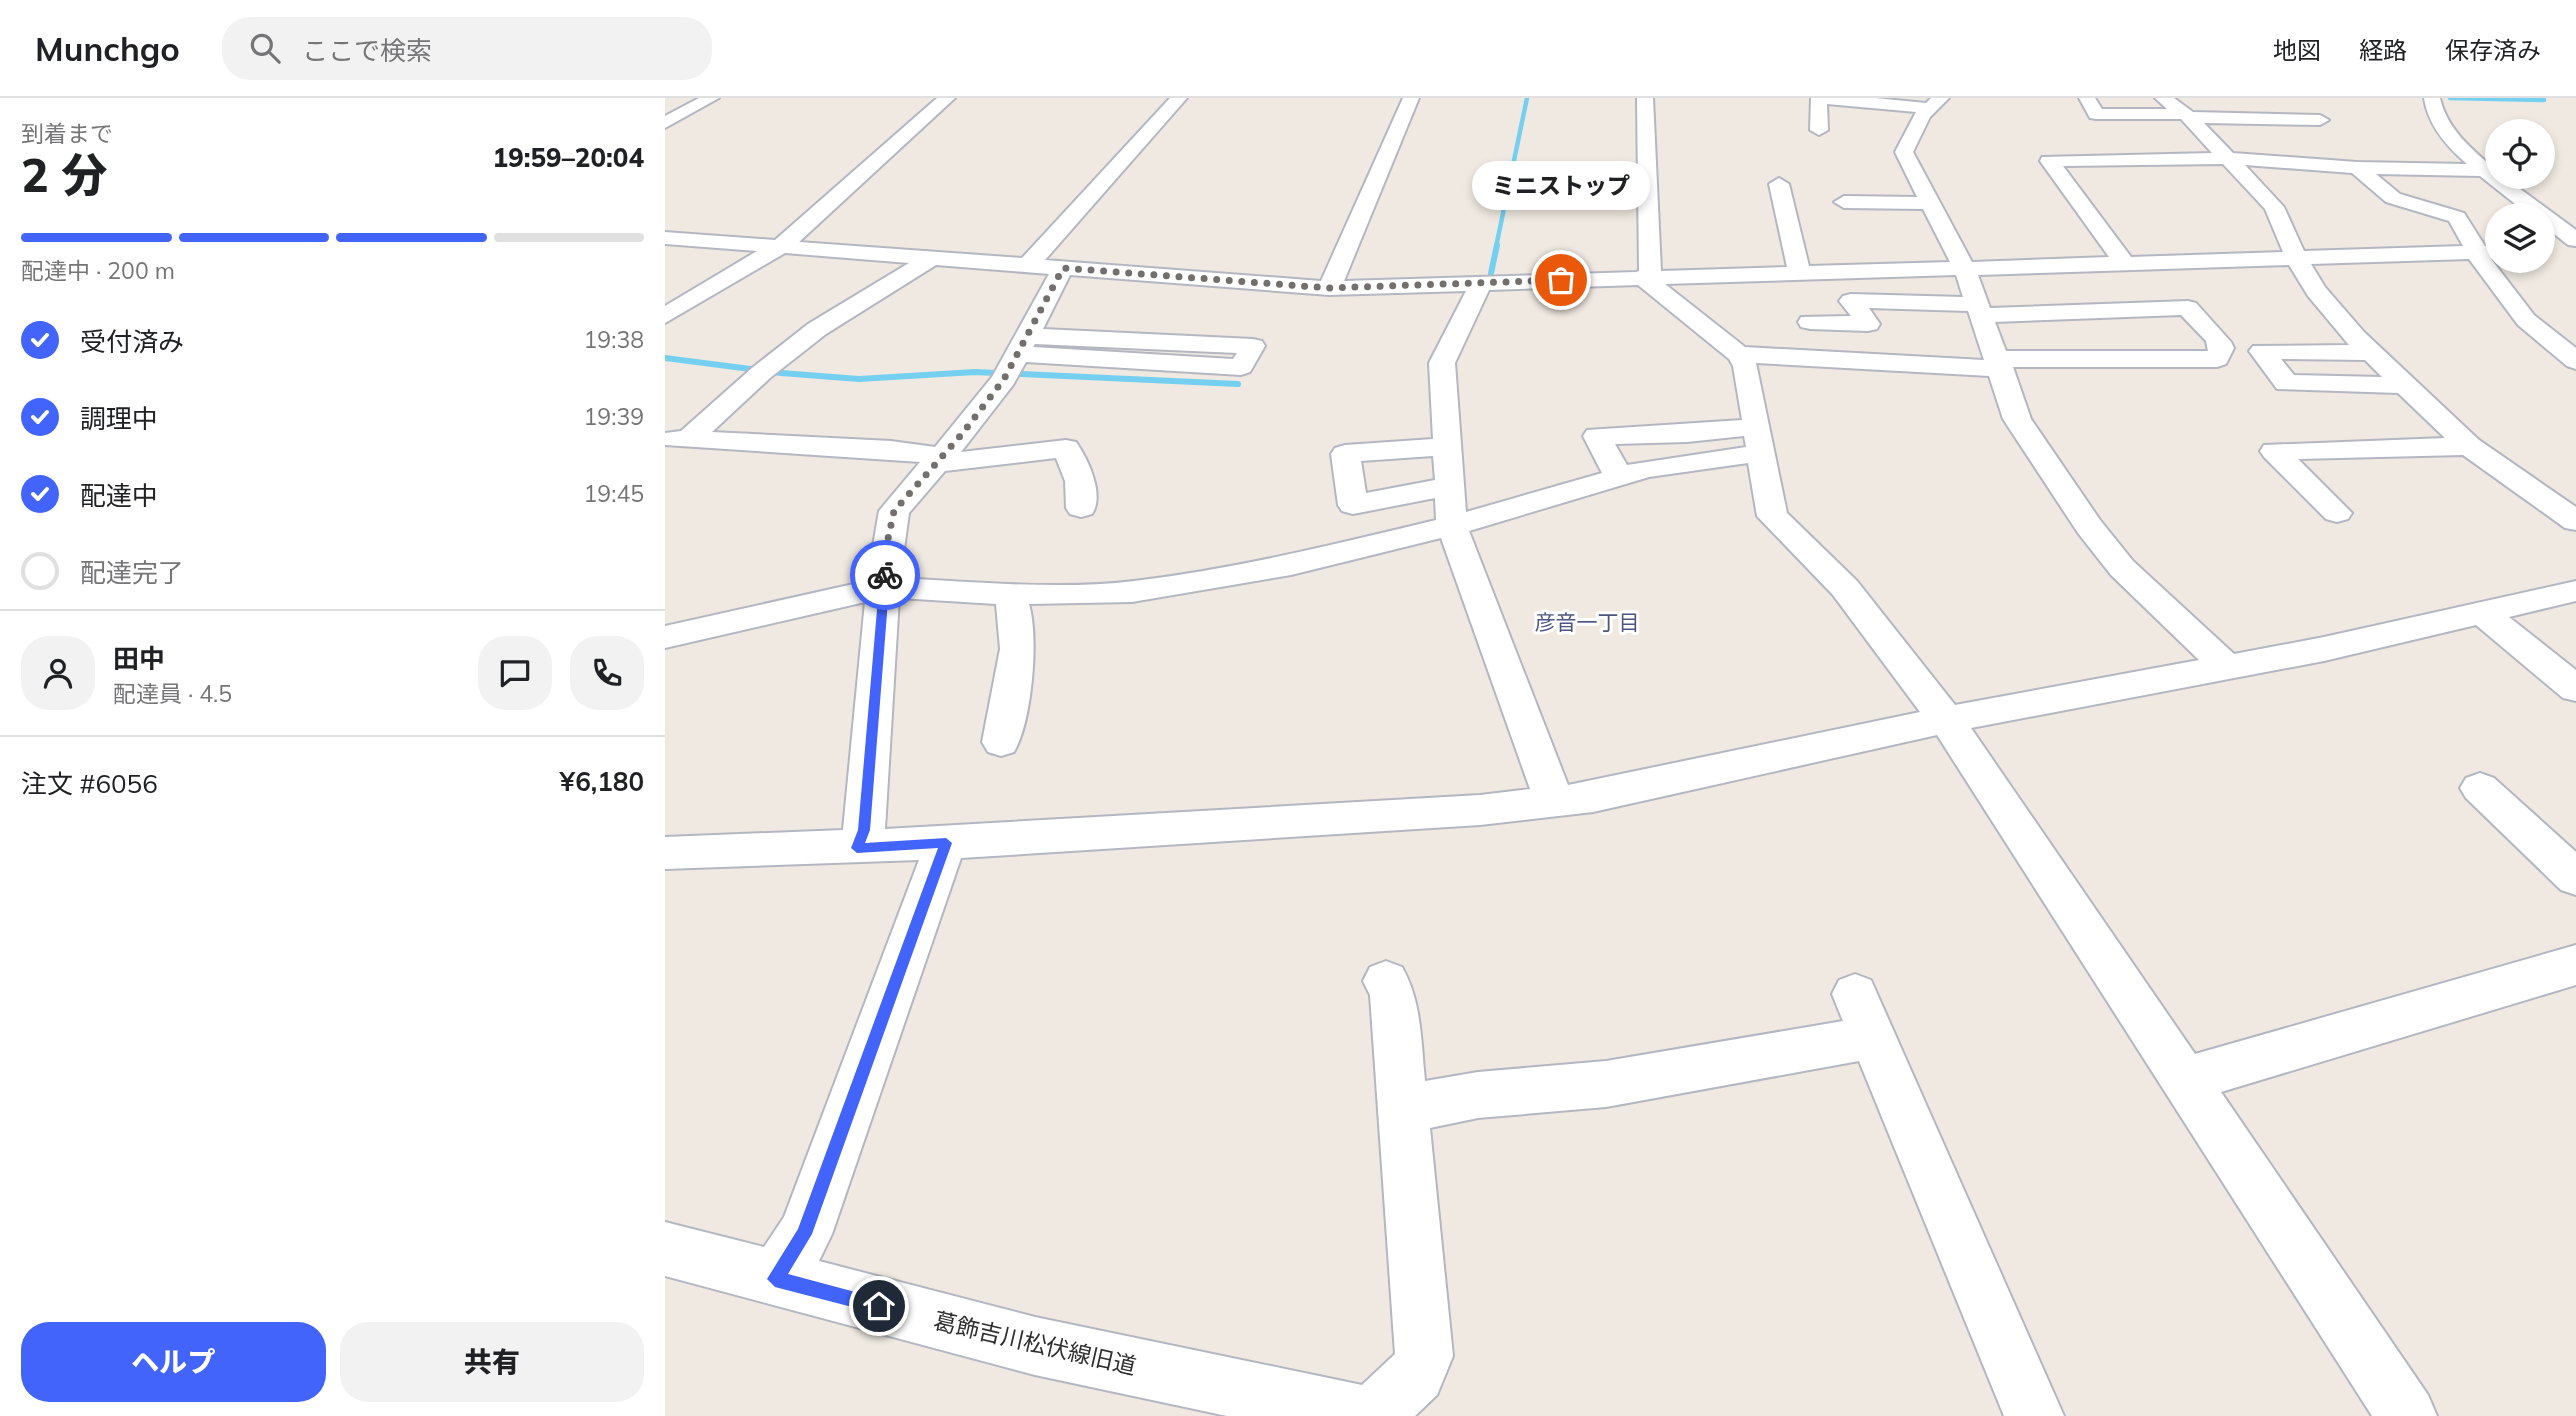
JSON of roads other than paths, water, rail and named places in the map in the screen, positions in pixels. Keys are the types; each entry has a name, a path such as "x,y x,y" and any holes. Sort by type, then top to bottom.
{"street":[{"path":"665,123 711,98"},
{"path":"665,316 780,247 947,98"},
{"path":"1028,265 1179,98"},
{"path":"1329,288 1411,98"},
{"path":"1645,98 1646,277 1738,354 1746,366 1772,516 1845,588 1945,720 2407,1416"},
{"path":"1819,130 1819,98 1935,103 1904,152 1980,309 2001,364 2017,419 2089,526 2122,568 2227,667"},
{"path":"2320,120 2187,116 2096,114 2088,98 2163,98 2187,116 2274,207 2296,258 2316,291 2371,353 2469,446 2576,521"},
{"path":"2432,98 2432,112 2443,129 2482,170 2576,240"},
{"path":"2124,263 2049,161 2227,158 2357,168 2482,170"},
{"path":"2357,168 2393,198 2457,217 2526,320 2576,361"},
{"path":"1779,184 1799,272"},
{"path":"2066,186 2093,186"},
{"path":"2231,186 2255,186"},
{"path":"1844,202 1929,203"},
{"path":"665,238 1329,288 1841,270 2483,253"},
{"path":"2555,250 2576,250"},
{"path":"676,439 817,329 932,258"},
{"path":"1738,354 2001,364 2217,359 2222,348 2218,336 2196,323 2188,308 2175,261"},
{"path":"857,848 864,830 886,548 894,511 1026,358 1063,268"},
{"path":"1810,322 1868,324 1851,301 1841,270"},
{"path":"1481,283 1442,363 1453,526 1555,802"},
{"path":"1851,301 1980,309 2188,308"},
{"path":"1026,358 1132,320"},
{"path":"1253,346 1241,367 1026,358 1253,346"},
{"path":"2371,353 2262,351 2286,383 2405,385"},
{"path":"1026,358 1092,382"},
{"path":"1619,477 1597,436 1687,435 1759,440"},
{"path":"676,439 891,449 936,460 1066,448 1080,481 1081,508"},
{"path":"667,634 885,587 1010,594 1132,592 1291,565 1453,526 1646,469 1759,440"},
{"path":"1447,446 1345,454 1353,505 1450,486"},
{"path":"2337,513 2274,451 2469,446"},
{"path":"665,853 946,843 1555,802 1671,782 1945,720 2323,649 2576,591"},
{"path":"1001,742 1019,642 1018,617 1010,594"},
{"path":"2480,611 2576,689"},
{"path":"2480,788 2576,878"},
{"path":"775,1279 804,1234 946,843"},
{"path":"2185,1080 2576,965"},
{"path":"1370,1416 1416,1374 1424,1356 1393,994 1385,981"},
{"path":"1404,1109 1478,1095 1606,1084 1864,1015 2035,1416"},
{"name":"葛飾吉川松伏線旧道","path":"665,1249 1035,1346 1370,1416"}],"waterway":[{"path":"1496,247 1527,98"},
{"path":"2450,98 2544,100"},
{"path":"1491,273 1497,245"},
{"path":"665,358 781,373 859,379 975,372 1238,384"}],"place":[{"name":"ミニストップ","path":"1561,280"}],"district":[{"name":"彦音一丁目","path":"1587,622"}]}
